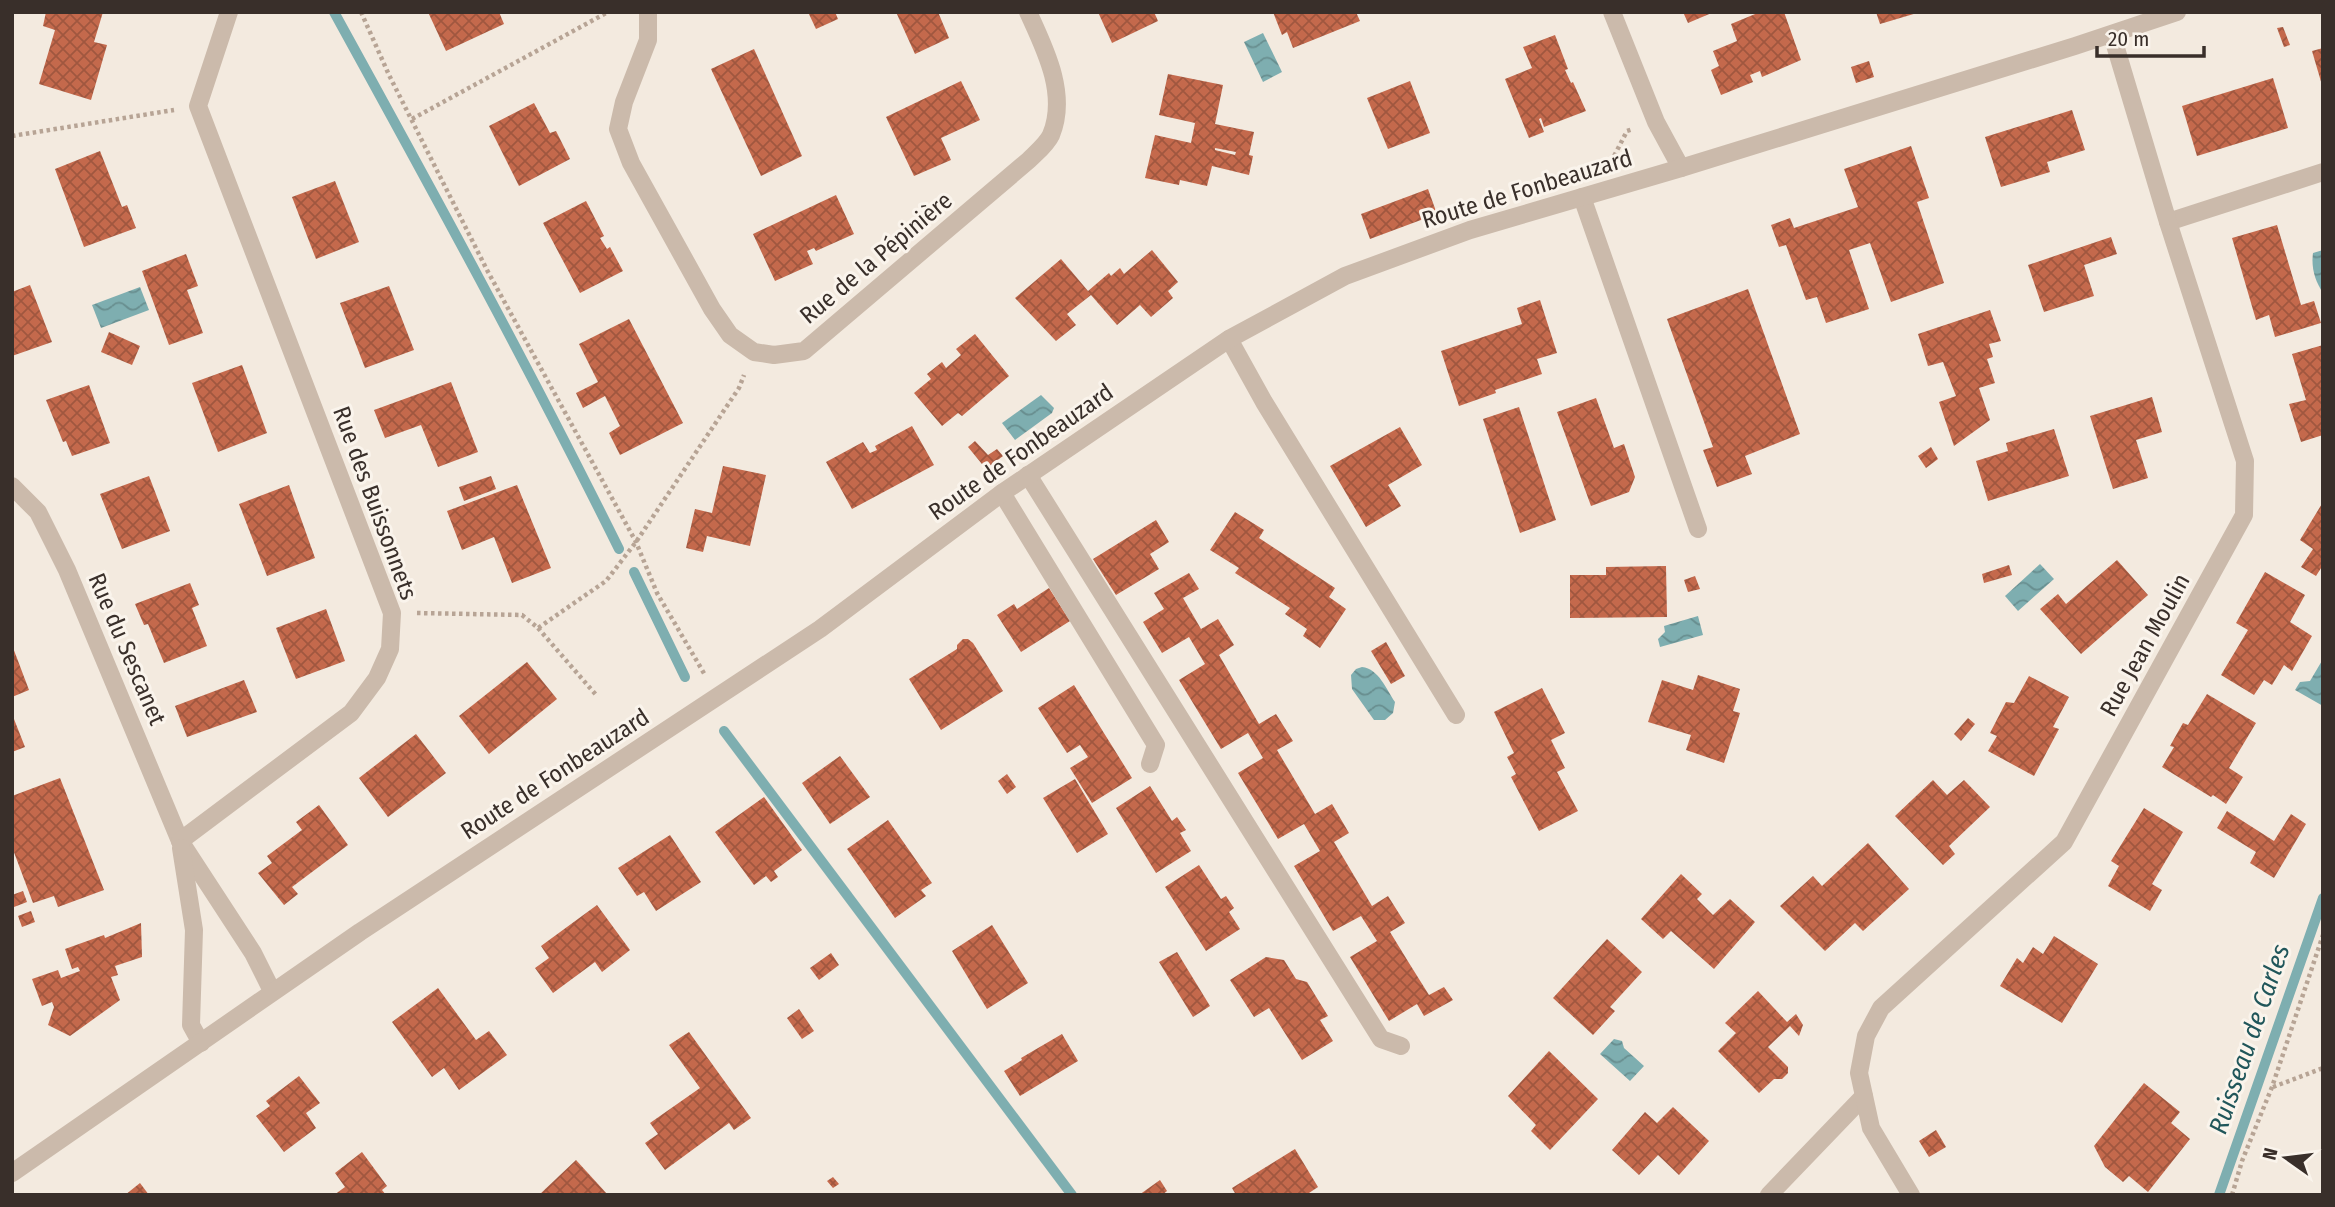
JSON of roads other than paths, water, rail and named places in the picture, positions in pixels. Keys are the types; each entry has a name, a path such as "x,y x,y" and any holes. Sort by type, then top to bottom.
{"street":[{"name":"Rue des Buissonnets","path":"180,841 351,713 377,678 390,649 392,613 198,106 229,12"},
{"name":"Rue de la Pépinière","path":"648,12 648,40 624,102 618,129 631,163 712,309 730,335 754,352 775,355 804,351 1029,160 1051,136 1056,112 1055,80 1028,12"},
{"path":"1612,12 1656,122 1681,168"},
{"name":"Route de Fonbeauzard","path":"12,1173 272,991 820,629 1002,493 1229,339 1345,276 1470,230 1681,168 2112,35 2177,12"},
{"name":"Rue Jean Moulin","path":"1911,1195 1871,1128 1859,1073 1866,1036 1881,1008 2064,842 2244,515 2245,461 2168,222 2112,35"},
{"path":"2168,222 2323,172"},
{"path":"1582,197 1698,529"},
{"path":"1229,339 1271,414 1456,715"},
{"path":"1028,475 1381,1039 1401,1046"},
{"name":"Rue du Sescanet","path":"12,486 38,512 67,570 180,841 253,954 272,991"},
{"path":"1002,493 1156,745 1150,764"},
{"name":"Rue du Sescanet","path":"180,841 194,930 191,1025 201,1042"},
{"path":"1769,1195 1864,1096"}],"water":[{"path":"1263,33 1282,72 1263,82 1244,42"},
{"path":"2323,250 2323,293 2314,274 2313,253"},
{"path":"140,287 149,310 101,328 92,305"},
{"path":"1041,395 1054,408 1052,413 1015,440 1002,423"},
{"path":"2040,564 2054,579 2018,611 2005,596"},
{"path":"1698,616 1703,635 1660,647 1658,639 1665,632 1664,626"},
{"path":"2323,659 2323,706 2295,690 2300,682 2310,681"},
{"path":"1362,667 1378,676 1395,702 1393,713 1385,720 1374,720 1352,689 1351,675"},
{"path":"1614,1039 1622,1041 1624,1048 1644,1066 1630,1081 1600,1054"}],"waterway":[{"path":"334,12 444,212 619,549"},
{"path":"634,572 685,677"},
{"path":"724,731 1072,1195"},
{"name":"Ruisseau de Carles","path":"2219,1195 2323,898"}]}
